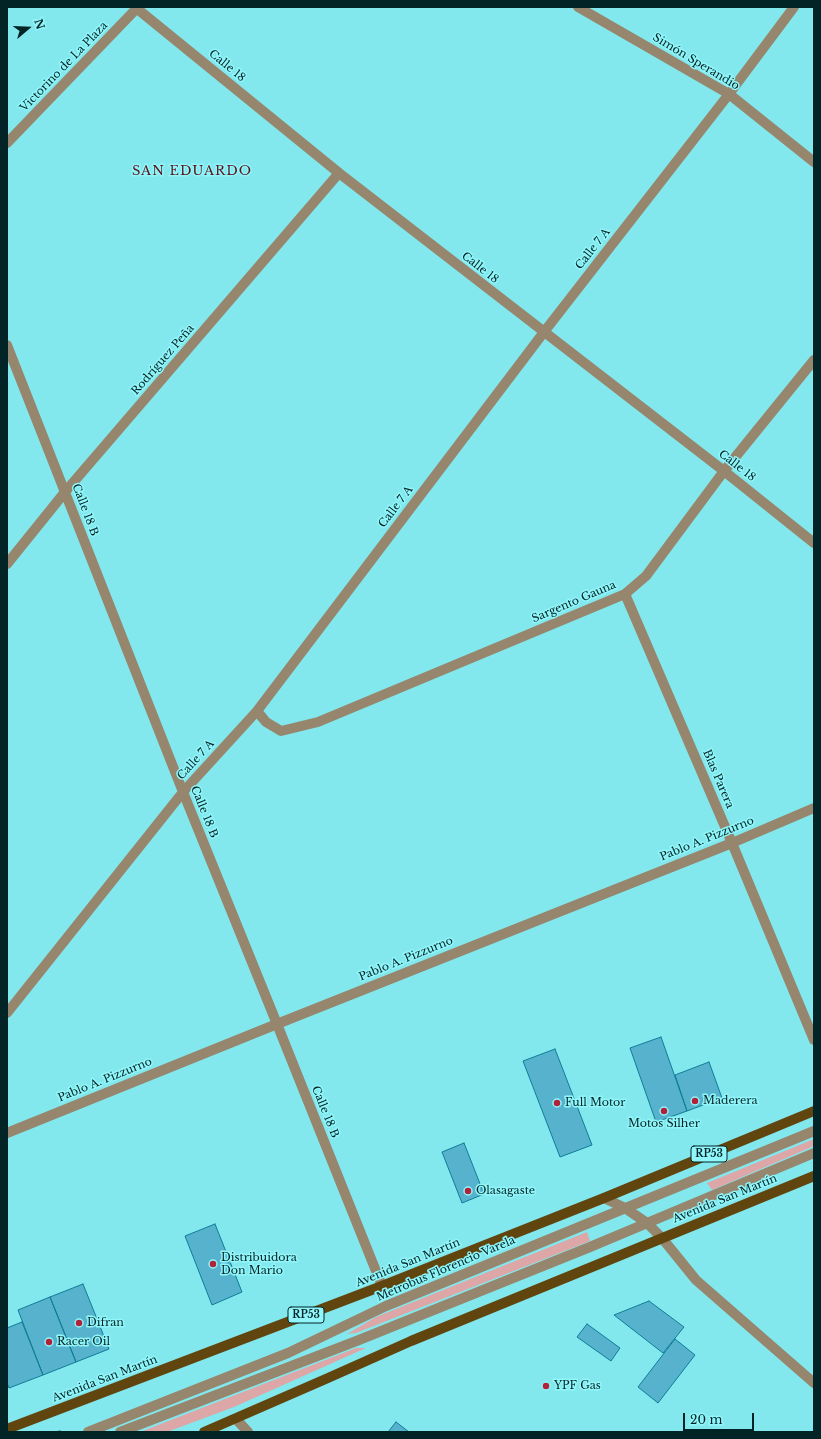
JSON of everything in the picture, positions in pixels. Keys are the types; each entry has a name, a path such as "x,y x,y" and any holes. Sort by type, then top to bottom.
{"main road":[{"name":"Avenida San Martín","path":"7,1429 382,1286 604,1198 814,1111"},
{"name":"Avenida San Martín","path":"204,1432 411,1341 814,1176"}],"street":[{"name":"Victorino de La Plaza","path":"7,143 137,7"},
{"name":"Calle 18","path":"137,7 339,173 724,471 814,543"},
{"name":"Simón Sperandio","path":"578,7 729,94 814,162"},
{"name":"Calle 7 A","path":"7,1013 183,792 257,711 544,332 729,94 794,7"},
{"name":"Rodríguez Peña","path":"7,564 65,492 339,173"},
{"name":"Calle 18 B","path":"7,345 183,792 382,1286"},
{"name":"Sargento Gauna","path":"257,711 266,722 281,731 318,722 625,594 646,576 724,471 814,360"},
{"name":"Blas Parera","path":"625,594 732,843 814,1040"},
{"name":"Pablo A. Pizzurno","path":"7,1133 732,843 814,808"},
{"name":"Metrobus Florencio Varela","path":"88,1432 288,1353 386,1306 814,1131"},
{"path":"120,1432 366,1337 590,1247 814,1153"},
{"path":"604,1198 625,1208 647,1222 696,1280 814,1383"},
{"path":"236,1419 248,1432"}],"shaded area":[{"path":"814,1139 814,1146 712,1190 707,1183"},
{"path":"587,1232 590,1241 356,1333 347,1334 376,1317"},
{"path":"356,1348 366,1348 234,1407 167,1432 140,1432"}],"building":[{"path":"661,1037 687,1111 656,1122 630,1048"},
{"name":"Full Motor","path":"555,1049 592,1145 560,1157 523,1061"},
{"path":"709,1062 722,1098 687,1111 675,1075"},
{"path":"464,1143 484,1194 462,1203 442,1152"},
{"name":"Distribuidora Don Mario","path":"215,1224 242,1292 212,1305 185,1236"},
{"name":"Difran","path":"83,1284 109,1349 76,1362 50,1297"},
{"name":"Racer Oil","path":"50,1297 76,1362 43,1375 18,1310"},
{"path":"649,1301 684,1327 663,1353 614,1315"},
{"path":"22,1322 43,1375 9,1388 7,1383 7,1328"},
{"path":"587,1324 620,1348 611,1361 577,1337"},
{"path":"675,1339 695,1355 658,1403 638,1387"},
{"path":"396,1422 409,1432 388,1432"}],"place":[{"name":"Maderera","path":"695,1101"},
{"name":"Full Motor","path":"557,1103"},
{"name":"Motos Silher","path":"664,1111"},
{"name":"Olasagaste","path":"468,1191"},
{"name":"Distribuidora Don Mario","path":"213,1264"},
{"name":"Difran","path":"79,1323"},
{"name":"Racer Oil","path":"49,1342"},
{"name":"YPF Gas","path":"546,1386"}],"district":[{"name":"SAN EDUARDO","path":"192,171"}]}
